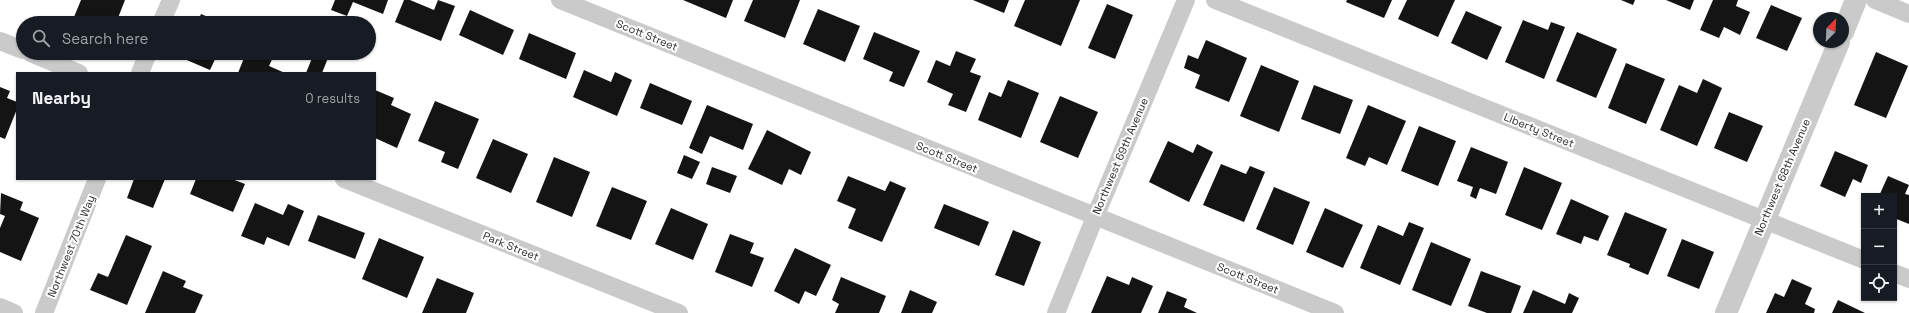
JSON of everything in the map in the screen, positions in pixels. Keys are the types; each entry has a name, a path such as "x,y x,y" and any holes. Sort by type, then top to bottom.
{"street":[{"path":"164,16 171,0"},
{"name":"Scott Street","path":"560,0 1094,217 1335,313"},
{"name":"Northwest 69th Avenue","path":"1056,313 1094,217 1186,0"},
{"name":"Liberty Street","path":"1215,0 1861,259"},
{"path":"1849,17 1856,0"},
{"path":"1875,0 1909,14"},
{"path":"0,41 16,47"},
{"name":"Northwest 68th Avenue","path":"1726,313 1836,48"},
{"path":"47,60 77,72"},
{"path":"140,72 145,60"},
{"name":"Northwest 70th Way","path":"44,313 97,180"},
{"name":"Park Street","path":"346,180 679,313"},
{"path":"1897,274 1909,279"},
{"path":"0,307 14,313"}],"building":[{"path":"81,0 125,0 119,16 74,16"},
{"path":"335,0 388,0 383,14 353,2 347,16 331,10"},
{"path":"404,0 410,0 434,10 438,0 455,6 441,41 395,22"},
{"path":"683,0 733,0 726,18"},
{"path":"753,0 800,0 785,38 744,21"},
{"path":"973,0 1009,0 1004,13"},
{"path":"1025,0 1080,0 1061,46 1014,26"},
{"path":"1347,0 1392,0 1384,18 1346,2"},
{"path":"1407,0 1455,0 1438,37 1398,19"},
{"path":"1621,0 1635,0 1633,5"},
{"path":"1666,0 1694,0 1690,10"},
{"path":"1713,0 1738,0 1736,6 1750,12 1740,35 1724,27 1719,38 1700,30"},
{"path":"1107,4 1133,15 1115,59 1088,48"},
{"path":"1771,5 1802,18 1787,51 1756,38"},
{"path":"818,9 860,26 845,62 803,44"},
{"path":"470,10 514,30 503,55 459,35"},
{"path":"1466,11 1502,27 1487,60 1451,43"},
{"path":"1523,20 1548,30 1551,22 1565,27 1544,79 1505,62"},
{"path":"874,32 920,51 904,87 889,81 893,72 863,59"},
{"path":"1577,32 1617,49 1596,98 1556,81"},
{"path":"529,33 576,53 566,79 519,59"},
{"path":"1206,40 1247,58 1229,102 1195,88 1200,75 1184,68 1188,55 1198,59"},
{"path":"956,51 976,59 970,72 981,76 966,112 948,105 953,94 927,82 936,60 950,66"},
{"path":"1876,52 1908,66 1886,118 1854,105"},
{"path":"187,60 215,60 210,70"},
{"path":"243,60 272,60 269,66 283,72 238,72"},
{"path":"311,60 327,60 322,72 306,72"},
{"path":"1626,63 1665,79 1646,124 1608,108"},
{"path":"1261,65 1299,81 1279,132 1240,116"},
{"path":"584,70 611,82 615,72 632,80 617,116 573,97"},
{"path":"1703,79 1722,88 1697,146 1660,130 1679,85 1697,93"},
{"path":"1008,80 1039,93 1021,138 978,120 989,92 1001,97"},
{"path":"650,83 692,101 682,125 640,108"},
{"path":"1314,85 1353,100 1340,134 1301,119"},
{"path":"0,87 10,91 7,98 16,102 16,112 5,139 0,137"},
{"path":"376,90 394,98 391,105 411,114 397,148 376,138"},
{"path":"1060,96 1098,112 1078,158 1040,142"},
{"path":"435,101 479,119 458,169 441,162 445,152 418,141"},
{"path":"707,105 753,124 743,150 710,136 702,154 689,148"},
{"path":"1368,105 1406,121 1387,165 1369,157 1365,166 1346,158"},
{"path":"1729,112 1763,126 1747,162 1714,148"},
{"path":"1419,126 1456,141 1438,186 1401,171"},
{"path":"767,130 811,152 801,175 789,169 782,185 748,169"},
{"path":"493,139 528,154 511,193 476,178"},
{"path":"1168,141 1193,153 1197,144 1213,152 1189,202 1149,182"},
{"path":"1471,147 1508,162 1496,194 1480,188 1476,199 1470,196 1473,187 1457,181"},
{"path":"1835,151 1868,165 1861,183 1853,179 1845,197 1820,186"},
{"path":"684,155 700,162 692,179 677,173"},
{"path":"554,157 590,172 572,217 536,202"},
{"path":"1221,164 1246,174 1250,166 1265,172 1244,222 1203,205"},
{"path":"712,167 737,176 730,193 706,184"},
{"path":"1524,167 1562,183 1542,230 1505,215"},
{"path":"848,176 885,191 890,181 906,188 882,242 848,228 856,209 837,201"},
{"path":"1888,176 1909,185 1905,194 1909,195 1909,224 1897,219 1897,193 1880,193"},
{"path":"134,180 165,180 153,208 127,198"},
{"path":"196,180 235,180 245,184 233,212 190,194"},
{"path":"612,187 647,201 631,240 596,226"},
{"path":"1274,187 1310,202 1293,245 1256,229"},
{"path":"1,193 23,202 20,210 39,218 21,261 0,252 0,228 5,216 0,214"},
{"path":"1571,199 1609,216 1598,241 1584,236 1581,244 1556,234"},
{"path":"255,203 283,215 288,204 304,211 289,246 267,237 264,245 241,236"},
{"path":"944,204 989,222 979,246 934,228"},
{"path":"671,208 708,224 693,260 655,244"},
{"path":"1325,208 1363,225 1343,268 1306,252"},
{"path":"1625,212 1667,229 1648,275 1629,267 1630,264 1607,255"},
{"path":"318,215 365,233 355,259 308,241"},
{"path":"1409,222 1424,228 1400,285 1360,268 1378,225 1403,236"},
{"path":"1013,230 1041,242 1024,286 995,275"},
{"path":"730,234 754,243 750,253 764,258 752,287 715,272"},
{"path":"126,235 152,246 127,305 90,290 98,273 108,277"},
{"path":"379,238 424,257 407,298 362,279"},
{"path":"1682,239 1714,252 1699,289 1667,276"},
{"path":"1431,242 1471,259 1451,306 1412,290"},
{"path":"795,248 831,265 816,296 805,291 799,304 774,291"},
{"path":"163,271 186,281 183,287 203,295 195,313 145,313"},
{"path":"1481,271 1521,286 1511,313 1487,313 1468,306"},
{"path":"1107,276 1129,285 1132,277 1153,286 1141,313 1091,313"},
{"path":"841,277 886,296 879,313 835,313 839,304 832,300"},
{"path":"437,278 474,293 466,313 422,313"},
{"path":"1792,279 1812,288 1805,304 1815,309 1814,313 1766,313 1775,293 1784,297"},
{"path":"910,290 937,302 932,313 901,313"},
{"path":"1533,290 1565,304 1569,293 1579,298 1572,313 1523,313"},
{"path":"1167,291 1187,299 1184,307 1197,313 1158,313"},
{"path":"1838,300 1865,313 1832,313"}]}
